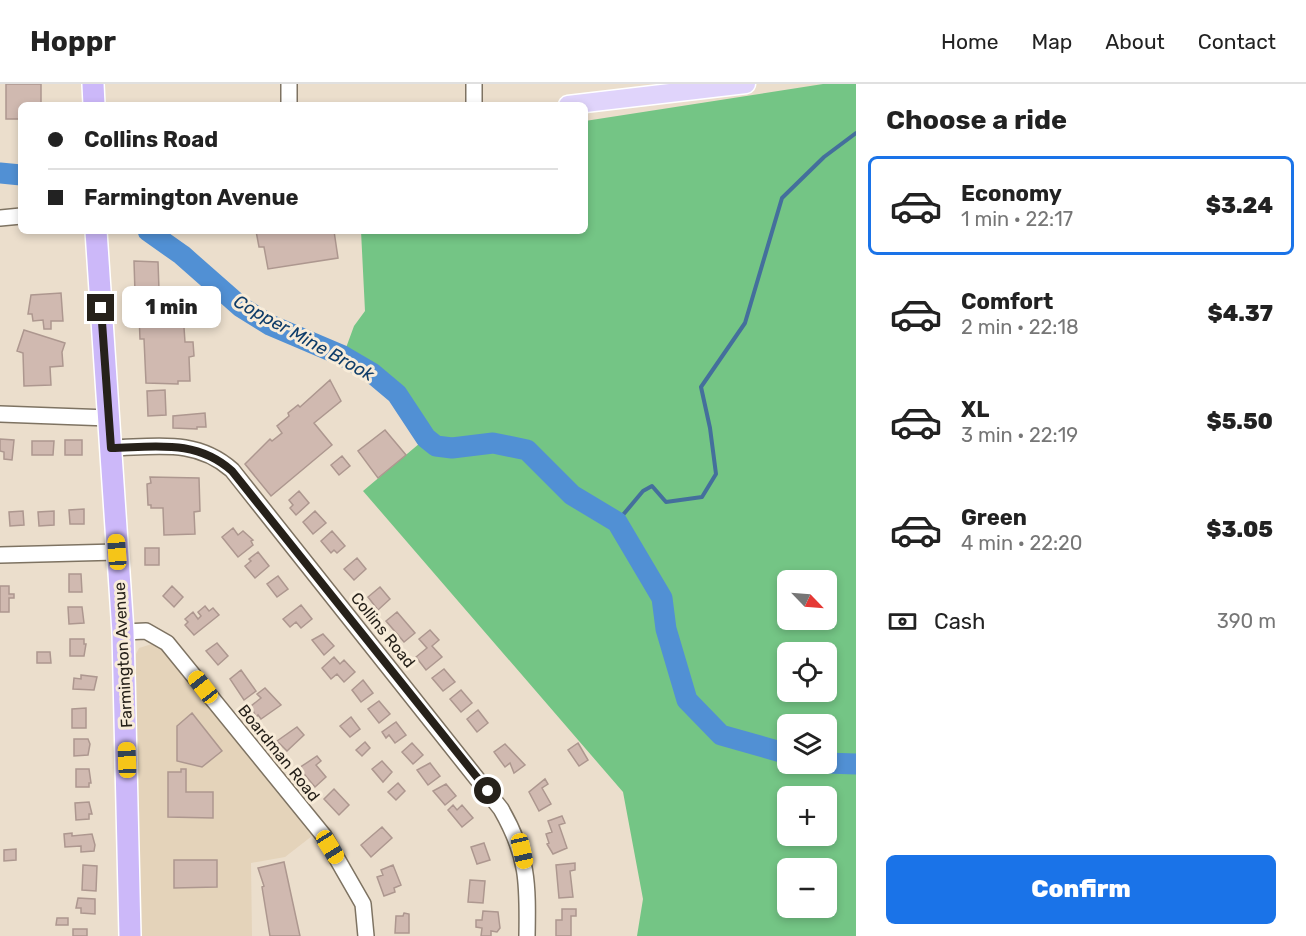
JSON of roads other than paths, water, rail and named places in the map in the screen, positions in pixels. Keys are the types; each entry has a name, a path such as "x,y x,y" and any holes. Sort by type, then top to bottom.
{"highway":[{"path":"93,84 94,102"},
{"name":"Farmington Avenue","path":"96,234 123,632 130,936"}],"main road":[{"path":"584,102 661,88 746,84"}],"street":[{"path":"289,84 289,102"},
{"path":"474,84 474,102"},
{"path":"0,218 18,216"},
{"path":"0,414 109,418"},
{"name":"Collins Road","path":"111,448 192,448 213,456 232,471 501,809 515,833 525,865 527,936"},
{"path":"0,555 117,552"},
{"name":"Boardman Road","path":"123,632 146,631 167,644 324,836 363,904 366,936"}],"waterway":[{"path":"617,522 643,491 652,486 666,502 702,497 716,474 710,428 701,387 745,323 782,198 824,157 856,133"},
{"name":"Copper Mine Brook","path":"0,173 18,175"},
{"name":"Copper Mine Brook","path":"152,234 182,255 241,307 270,325 343,356 372,373 397,394 426,438 436,446 452,448 493,443 527,450 572,495 617,522 662,598 666,629 687,700 721,735 777,751"},
{"name":"Copper Mine Brook","path":"837,763 856,764"}]}
